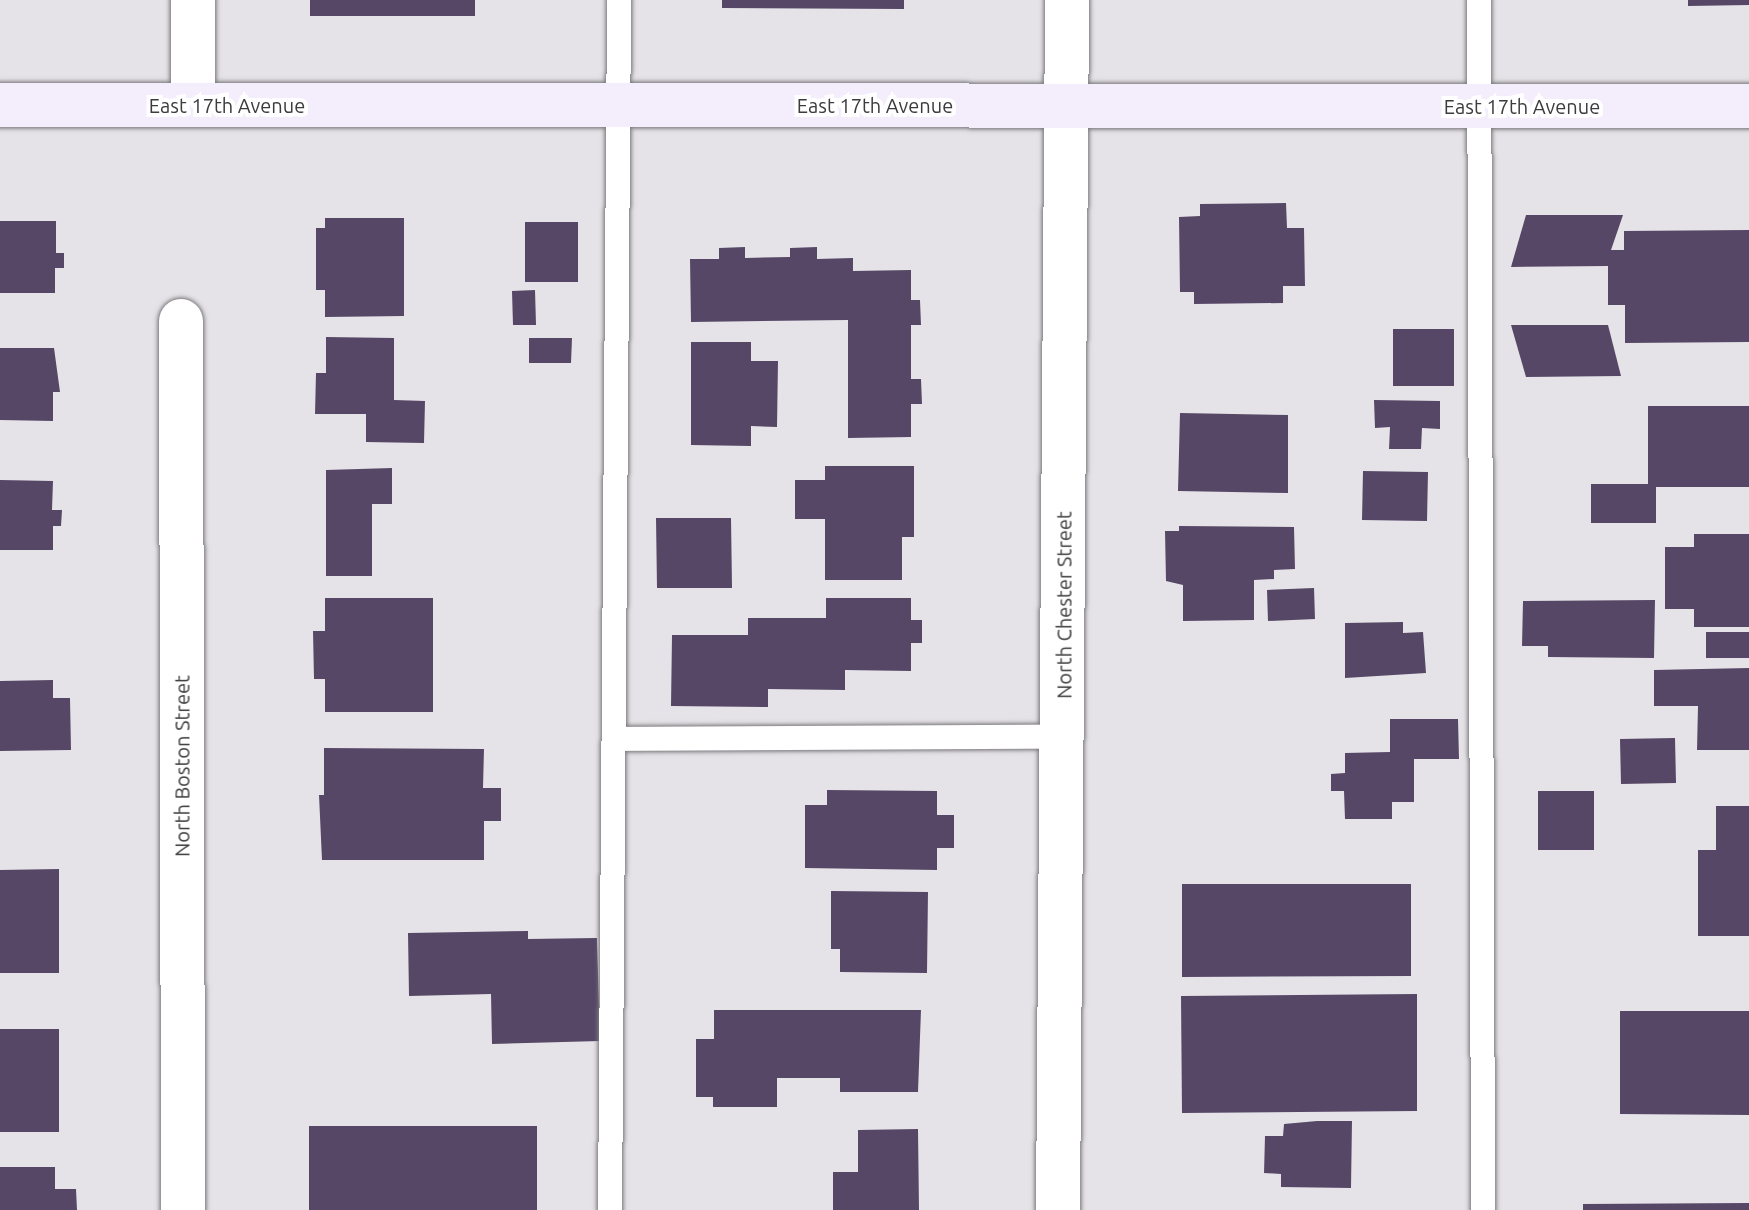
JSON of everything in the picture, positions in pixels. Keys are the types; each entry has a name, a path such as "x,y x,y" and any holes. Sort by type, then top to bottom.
{"street":[{"path":"193,0 193,105"},
{"name":"North Chester Street","path":"1058,1210 1067,0"},
{"name":"East 17th Avenue","path":"0,105 1749,106"},
{"name":"North Boston Street","path":"181,321 183,1210"}],"lane":[{"path":"610,1210 619,0"},
{"path":"1479,0 1483,1210"},
{"path":"614,739 1062,737"}],"building":[{"path":"310,0 475,0 475,16 310,16"},
{"path":"722,0 904,0 904,9 722,8"},
{"path":"1688,0 1749,0 1749,5 1688,6"},
{"path":"1286,203 1287,228 1304,228 1305,286 1283,286 1283,303 1194,304 1194,292 1180,292 1179,217 1200,216 1200,204"},
{"path":"1526,215 1623,215 1611,250 1624,250 1624,231 1749,230 1749,342 1625,343 1625,305 1608,305 1608,266 1511,267"},
{"path":"325,218 404,218 404,316 325,317 325,290 316,290 316,228 325,228"},
{"path":"0,221 56,221 56,253 64,253 64,268 55,268 55,293 0,293"},
{"path":"525,222 578,222 578,282 525,282"},
{"path":"745,247 745,258 790,257 790,248 817,247 817,259 853,258 853,271 911,270 911,300 920,300 921,325 911,325 911,379 921,379 922,404 911,404 911,437 848,438 848,320 691,322 690,259 719,259 719,248"},
{"path":"535,290 536,325 513,325 512,291"},
{"path":"1511,325 1608,325 1621,376 1526,377"},
{"path":"1393,329 1454,329 1454,386 1393,386"},
{"path":"326,337 394,338 394,400 425,401 424,443 366,442 366,414 315,414 316,373 326,373"},
{"path":"529,338 572,338 571,363 529,363"},
{"path":"691,342 751,342 751,361 778,361 777,427 751,426 751,446 691,445"},
{"path":"0,348 54,348 60,392 53,392 53,421 0,420"},
{"path":"1374,400 1440,401 1440,429 1422,428 1421,449 1389,449 1390,427 1375,428"},
{"path":"1648,406 1749,406 1749,487 1656,487 1656,523 1591,523 1591,484 1648,484"},
{"path":"1180,413 1288,415 1288,493 1178,491"},
{"path":"825,466 914,466 914,537 902,537 902,580 825,580 825,519 795,519 795,480 825,480"},
{"path":"392,468 392,504 372,504 372,576 326,576 326,470"},
{"path":"1363,471 1428,472 1427,521 1362,520"},
{"path":"0,480 53,481 52,510 62,510 61,526 53,526 53,550 0,550"},
{"path":"656,518 731,518 732,588 657,588"},
{"path":"1179,526 1294,527 1295,569 1274,570 1274,579 1254,580 1254,620 1183,621 1183,585 1166,581 1165,531 1179,531"},
{"path":"1694,534 1749,534 1749,627 1694,627 1694,609 1665,609 1665,547 1694,547"},
{"path":"1314,588 1315,619 1268,621 1267,590"},
{"path":"325,598 433,598 433,712 325,712 325,679 314,679 313,631 325,631"},
{"path":"826,598 911,598 911,620 922,620 922,643 911,643 911,671 845,670 845,690 768,689 768,707 671,706 672,635 748,635 748,618 826,618"},
{"path":"1655,600 1654,658 1548,657 1548,646 1522,646 1523,601"},
{"path":"1403,622 1403,633 1423,632 1426,673 1345,678 1345,623"},
{"path":"1706,632 1749,632 1749,658 1706,658"},
{"path":"1749,668 1749,750 1697,750 1698,706 1654,706 1654,670"},
{"path":"53,680 53,698 70,698 71,750 0,751 0,681"},
{"path":"1390,719 1458,719 1459,759 1414,759 1414,802 1392,802 1392,819 1345,819 1344,791 1331,791 1331,774 1345,773 1345,753 1390,752"},
{"path":"1675,738 1676,783 1621,784 1620,739"},
{"path":"324,748 484,749 483,788 501,788 501,821 484,821 484,860 322,860 319,795 324,795"},
{"path":"827,790 937,791 937,815 954,815 954,848 937,848 937,870 805,868 805,805 827,805"},
{"path":"1538,791 1594,791 1594,850 1538,850"},
{"path":"1716,806 1749,806 1749,936 1698,936 1698,850 1716,850"},
{"path":"59,869 59,973 0,973 0,870"},
{"path":"1182,884 1411,884 1411,976 1182,977"},
{"path":"831,891 928,892 927,973 840,972 840,949 831,949"},
{"path":"528,931 528,939 597,938 600,1041 492,1044 491,994 409,996 408,933"},
{"path":"1417,994 1417,1111 1182,1113 1181,996"},
{"path":"714,1010 921,1010 918,1092 840,1092 840,1078 777,1078 777,1107 713,1107 713,1097 696,1097 696,1039 714,1039"},
{"path":"1620,1011 1749,1011 1749,1115 1620,1114"},
{"path":"0,1029 59,1029 59,1132 0,1132"},
{"path":"1352,1121 1351,1188 1281,1187 1281,1174 1264,1173 1265,1136 1283,1136 1284,1124"},
{"path":"309,1126 537,1126 537,1210 309,1210"},
{"path":"918,1129 919,1210 833,1210 833,1172 858,1172 858,1130"},
{"path":"0,1167 55,1167 55,1189 76,1189 77,1210 0,1210"},
{"path":"1749,1203 1749,1210 1583,1210 1583,1204"}]}
